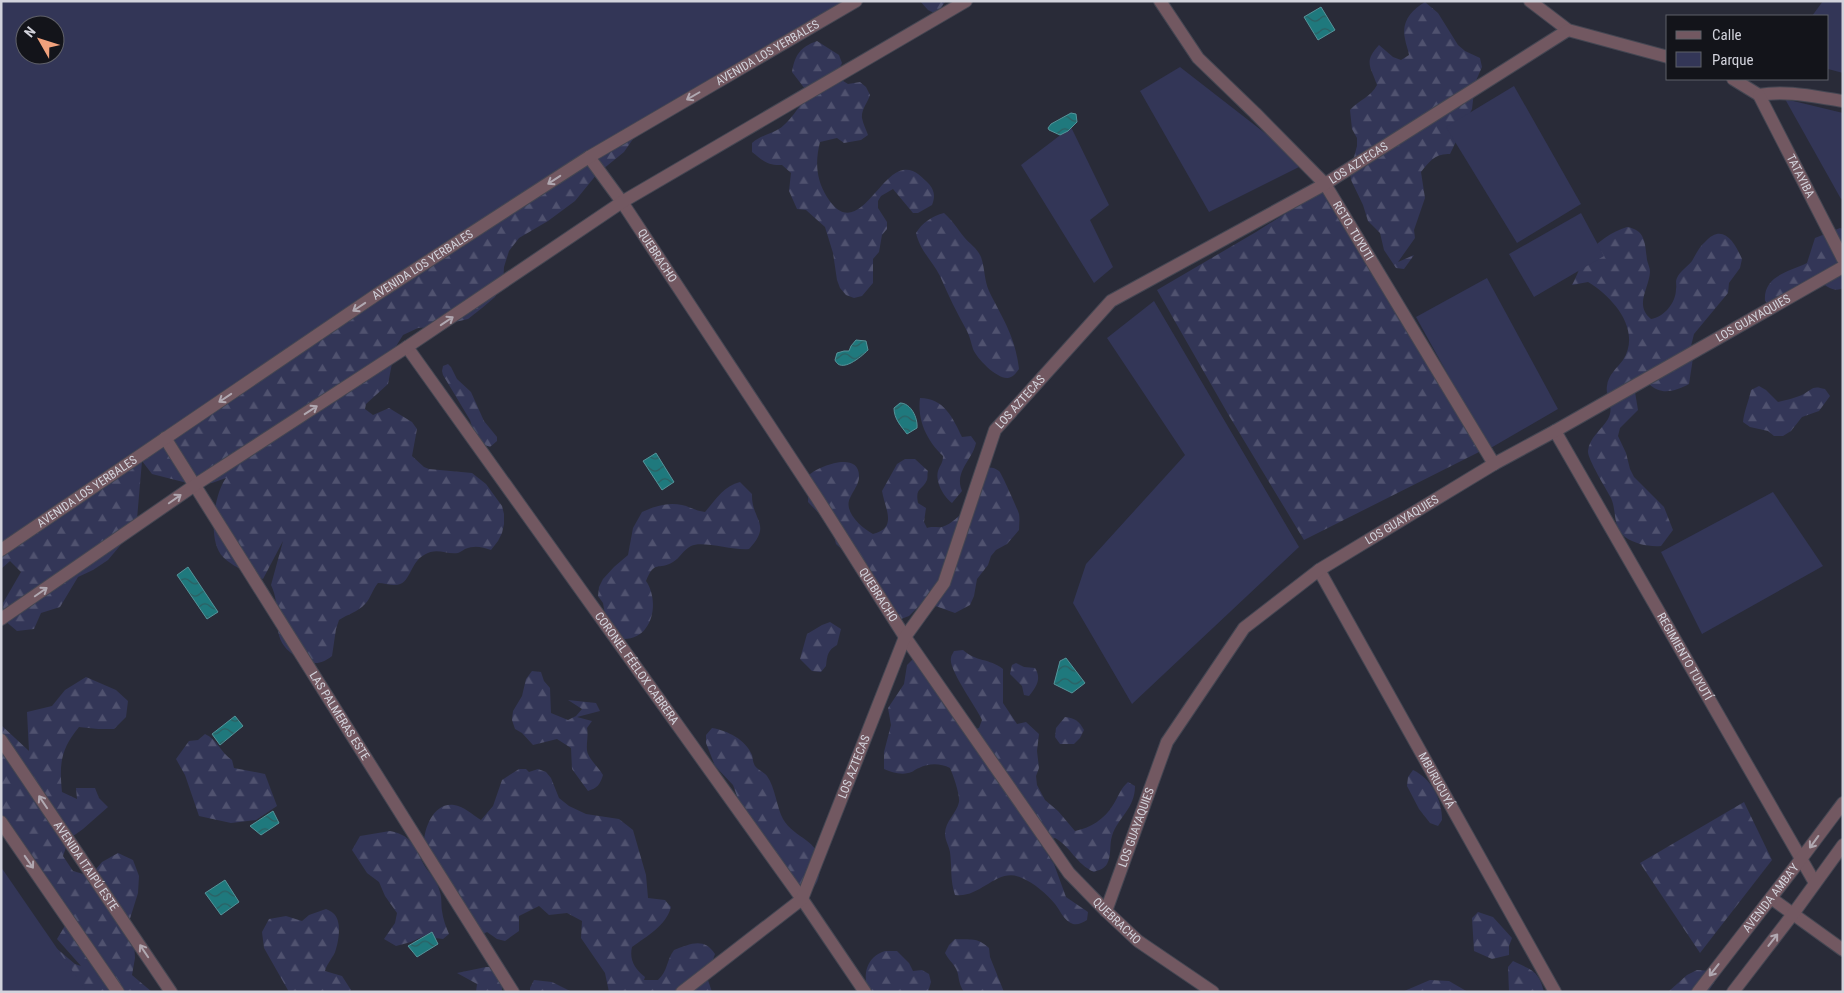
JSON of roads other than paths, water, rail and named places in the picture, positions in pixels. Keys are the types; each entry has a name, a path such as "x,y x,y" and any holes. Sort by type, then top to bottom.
{"street":[{"name":"AVENIDA LOS YERBALES","path":"1,550 379,293 589,157 856,1"},
{"path":"1,619 195,485 407,347 622,202 966,1"},
{"name":"RGTO. TUYUTI","path":"1160,1 1198,58 1255,112 1325,184 1494,464"},
{"path":"1530,1 1568,30 1666,56"},
{"name":"LOS AZTECAS","path":"802,899 905,637 944,583 995,430 1111,301 1325,184 1568,30"},
{"path":"1735,80 1759,95 1775,92 1843,101"},
{"name":"TATAYIBA","path":"1759,95 1843,259"},
{"name":"QUEBRACHO","path":"589,157 622,202 905,637 1069,873 1138,941 1213,992"},
{"name":"LOS GUAYAQUIES","path":"1106,911 1167,742 1244,628 1319,570 1494,464 1843,266"},
{"name":"CORONEL FÉELOX CABRERA","path":"407,347 802,899 865,992"},
{"name":"REGIMIENTO TUYUTÍ","path":"1555,431 1815,883"},
{"name":"LAS PALMERAS ESTE","path":"165,438 513,992"},
{"name":"MBURUCUYÁ","path":"1319,570 1555,992"},
{"name":"AVENIDA ITAIPÚ ESTE","path":"1,740 172,992"},
{"name":"AVENIDA AMBA'Y","path":"1698,992 1843,802"},
{"path":"1,822 118,992"},
{"name":"AVENIDA AMBA'Y","path":"1733,992 1843,846"},
{"path":"1771,898 1843,950"},
{"path":"682,992 802,899"}],"water":[{"path":"1321,7 1335,30 1318,40 1304,17"},
{"path":"1071,113 1076,114 1077,122 1068,131 1060,135 1049,130 1048,128 1051,124"},
{"path":"856,340 866,341 868,350 851,363 846,365 838,364 835,360 837,353 849,351"},
{"path":"900,403 910,408 916,420 917,428 907,434 898,422 894,412 894,408"},
{"path":"656,453 674,482 662,490 643,461"},
{"path":"188,567 218,612 207,619 177,575"},
{"path":"1066,658 1085,683 1072,693 1054,684 1060,661"},
{"path":"235,716 243,726 220,745 212,734"},
{"path":"273,811 279,823 261,835 250,826"},
{"path":"225,880 239,902 221,915 205,893"},
{"path":"432,932 438,944 417,957 408,946"}]}
